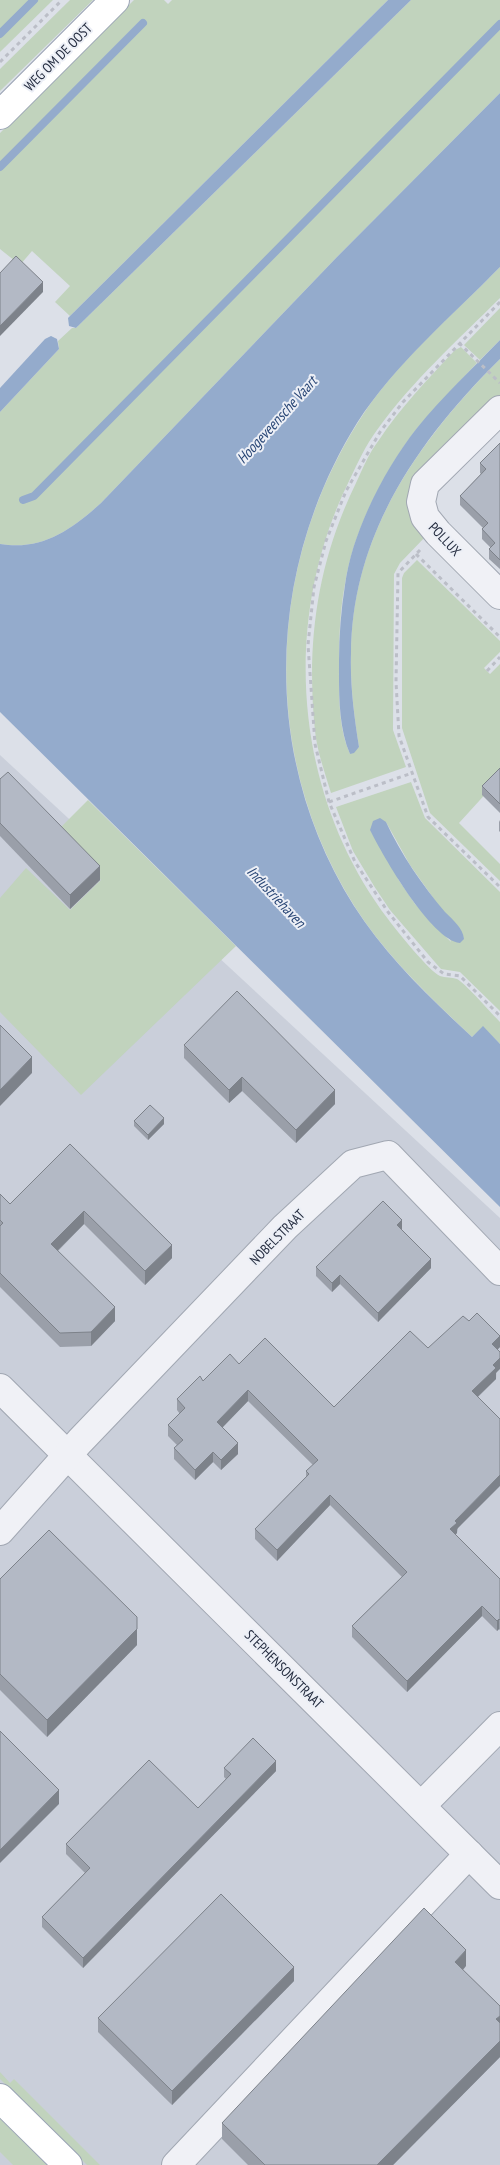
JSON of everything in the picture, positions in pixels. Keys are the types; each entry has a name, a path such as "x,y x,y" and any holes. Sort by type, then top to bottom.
{"main road":[{"name":"WEG OM DE OOST","path":"0,114 115,0"},
{"path":"0,2098 68,2165"}],"street":[{"name":"POLLUX","path":"500,410 426,484 421,502 425,518 500,594"},
{"name":"NOBELSTRAAT","path":"68,1454 285,1227 353,1164 388,1155 500,1271"},
{"name":"STEPHENSONSTRAAT","path":"0,1388 500,1885"},
{"path":"0,1532 68,1454"},
{"path":"421,1806 500,1726"},
{"path":"176,2165 469,1854"}],"path":[{"path":"0,62 62,0"},
{"path":"500,302 403,402 380,432 346,491 326,540 314,587 308,646 314,744 329,802 355,862 388,912 435,968 444,974 460,976 500,1016"},
{"path":"459,343 500,383"},
{"path":"438,533 398,573 396,682 398,736 428,816 500,887"},
{"path":"416,554 500,637"},
{"path":"487,671 500,657"},
{"path":"329,802 412,774"}],"shaded area":[{"path":"0,755 500,1218 500,2165 0,2165"}],"green space":[{"path":"0,0 53,0 0,52"},
{"path":"70,0 93,0 0,91 0,69"},
{"path":"134,0 164,0 168,4 172,0 388,0 70,316 55,302 70,286 32,251 20,265 0,249 0,170 147,23 143,19 141,20 0,162 0,133"},
{"path":"411,0 500,0 500,93 336,258 101,503 67,530 43,541 15,545 0,544 0,412 59,349 58,341 72,328 76,328"},
{"path":"500,267 500,298 436,361 405,395 377,430 359,460 328,533 313,589 306,647 307,705 316,762 332,817 356,870 388,919 421,959 440,976 455,978 461,982 500,1022 500,1044 483,1027 472,1037 395,959 380,942 355,907 324,850 303,790 290,728 286,665 291,602 305,541 327,481 357,424 388,381 406,361"},
{"path":"500,308 500,340 480,360 464,345"},
{"path":"461,347 477,363 418,427 383,481 372,501 355,543 342,604 339,644 339,698 343,733 350,754 359,747 351,676 354,609 363,568 377,529 396,492 418,456 470,390 500,359 500,399 417,482 427,535 400,563 394,574 393,730 406,767 331,793 316,739 312,666 318,604 332,543 343,513 375,445 415,394 455,350"},
{"path":"417,560 500,641 500,652 484,668 490,674 500,664 500,778 459,823 500,864 500,881 430,813 402,728 402,578 404,573"},
{"path":"411,782 425,818 500,892 500,1011 460,972 441,969 390,910 353,851 336,807","holes":["386,822 410,865 434,899 451,942 415,904 398,879"]},
{"path":"88,800 236,946 81,1095 0,1012 0,898 26,868 70,910 101,880 56,832"},
{"path":"0,2072 10,2083 14,2079 100,2165 87,2165 0,2079"},
{"path":"0,2118 47,2165 13,2165 0,2152"}],"water":[{"path":"388,0 411,0 76,328 69,326 68,318"},
{"path":"500,93 500,267 406,361 372,401 357,423 327,480 305,540 291,602 286,665 290,728 302,789 324,849 354,906 394,959 456,1022 472,1037 483,1026 500,1044 500,1207 0,712 0,544 15,545 43,541 67,530 101,503 336,258"},
{"path":"51,336 57,339 59,349 0,412 0,388 45,339"},
{"path":"500,340 500,359 470,390 418,456 396,491 377,529 363,568 354,609 351,677 359,747 354,753 350,754 343,732 339,696 340,623 349,565 362,523 371,502 393,463 417,428 457,383"},
{"path":"380,818 386,822 398,846 428,891 460,928 464,939 460,943 448,938 422,913 385,858 370,830 373,821"}],"building":[{"path":"16,256 43,282 0,326 0,273"},
{"path":"500,443 500,560 489,549 495,543 482,529 488,523 460,496 486,469 480,463"},
{"path":"500,768 500,804 482,786"},
{"path":"8,772 100,866 70,895 0,823 0,779"},
{"path":"237,991 335,1090 296,1130 242,1077 229,1090 184,1045"},
{"path":"0,1025 32,1057 0,1090"},
{"path":"150,1105 164,1118 148,1135 134,1121"},
{"path":"70,1144 172,1245 145,1271 84,1211 51,1244 115,1307 91,1332 60,1333 0,1273 0,1226 3,1223 0,1220 0,1194 10,1204"},
{"path":"383,1201 402,1220 397,1225 431,1259 378,1313 340,1275 332,1283 316,1267"},
{"path":"477,1313 500,1336 492,1344 500,1352 500,1358 493,1365 496,1368 472,1391 500,1419 500,1475 455,1521 457,1523 450,1529 500,1579 500,1620 497,1621 482,1606 407,1681 352,1626 407,1572 330,1495 277,1550 255,1529 309,1474 306,1471 318,1460 248,1390 217,1422 238,1443 221,1460 213,1452 195,1470 174,1448 183,1440 168,1425 185,1408 177,1399 200,1376 203,1381 230,1354 239,1364 265,1338 334,1407 410,1331 428,1348 463,1316 469,1321"},
{"path":"49,1530 137,1617 137,1629 47,1720 0,1674 0,1579"},
{"path":"0,1731 59,1790 0,1850"},
{"path":"253,1738 276,1761 83,1958 42,1917 90,1868 66,1844 149,1760 198,1808 231,1774 224,1768"},
{"path":"221,1894 294,1967 172,2091 98,2018"},
{"path":"424,1908 466,1950 455,1962 500,2006 500,2016 496,2019 500,2023 500,2041 377,2165 265,2165 222,2123"}],"waterway":[{"path":"0,34 34,0"},
{"path":"0,167 143,23"},
{"path":"23,500 34,496 500,24"}],"water label":[{"name":"Hoogeveensche Vaart","path":"277,420"},
{"name":"Industriehaven","path":"276,897"}]}
